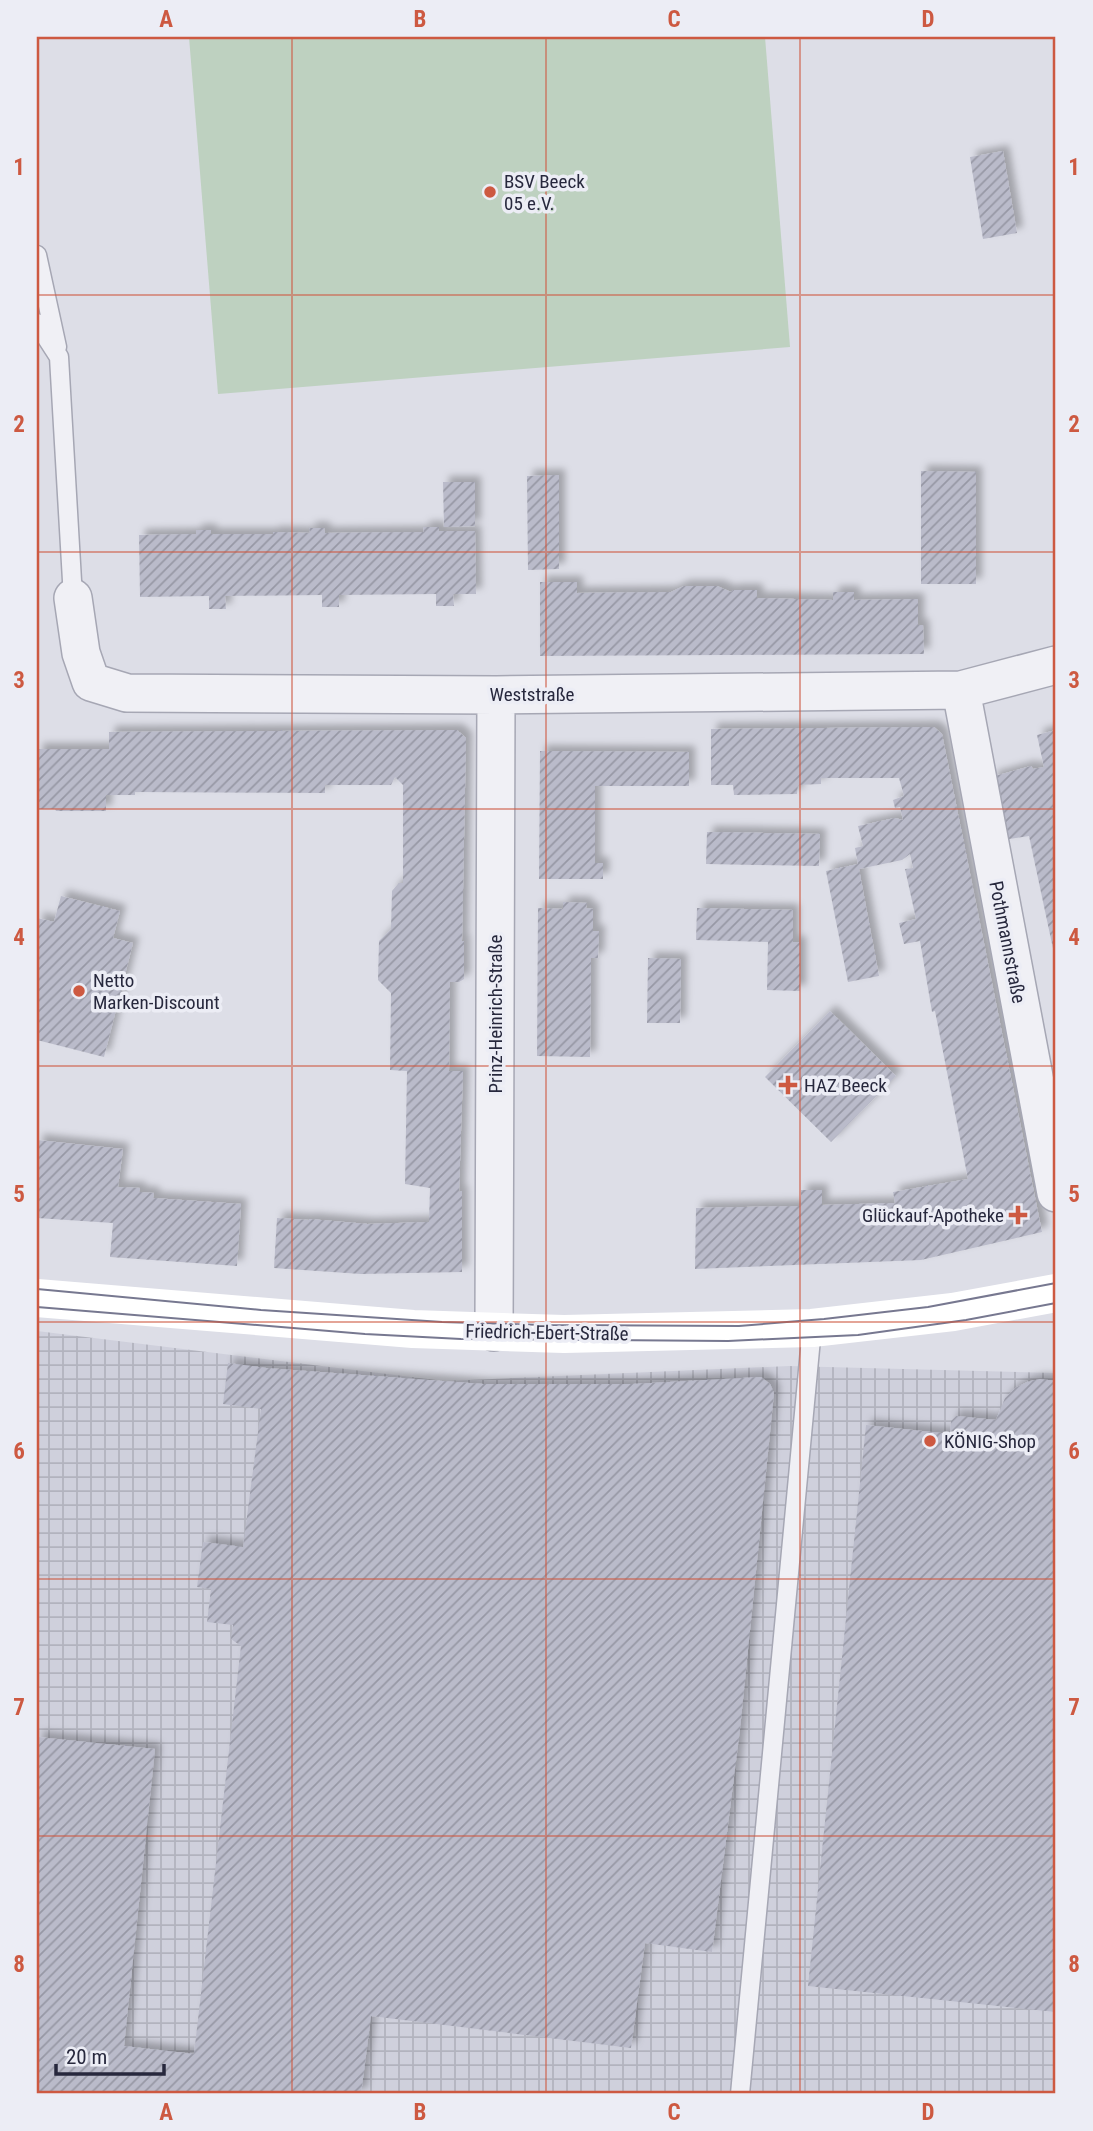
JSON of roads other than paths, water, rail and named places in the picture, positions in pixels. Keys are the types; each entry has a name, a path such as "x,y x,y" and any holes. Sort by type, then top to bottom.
{"main road":[{"name":"Friedrich-Ebert-Straße","path":"37,1298 413,1329 564,1335 812,1328 953,1312 1056,1293"}],"street":[{"name":"Weststraße","path":"73,598 81,653 92,682 127,693 496,695 961,690 1056,665"},
{"name":"Pothmannstraße","path":"961,690 1056,1194"},
{"name":"Prinz-Heinrich-Straße","path":"495,1332 496,695"}],"lane":[{"path":"37,255 59,357 73,598"},
{"path":"37,323 59,357"},
{"path":"740,2094 812,1328"}],"tram line":[{"path":"37,1289 261,1310 442,1322 739,1326 928,1307 1056,1283"},
{"path":"37,1307 365,1334 461,1339 728,1341 858,1335 966,1320 1056,1303"}],"place":[{"name":"BSV Beeck 05 e.V.","path":"490,192"},
{"name":"Netto Marken-Discount","path":"79,991"},
{"name":"HAZ Beeck","path":"788,1085"},
{"name":"Glückauf-Apotheke","path":"1018,1215"},
{"name":"KÖNIG-Shop","path":"930,1441"}]}
